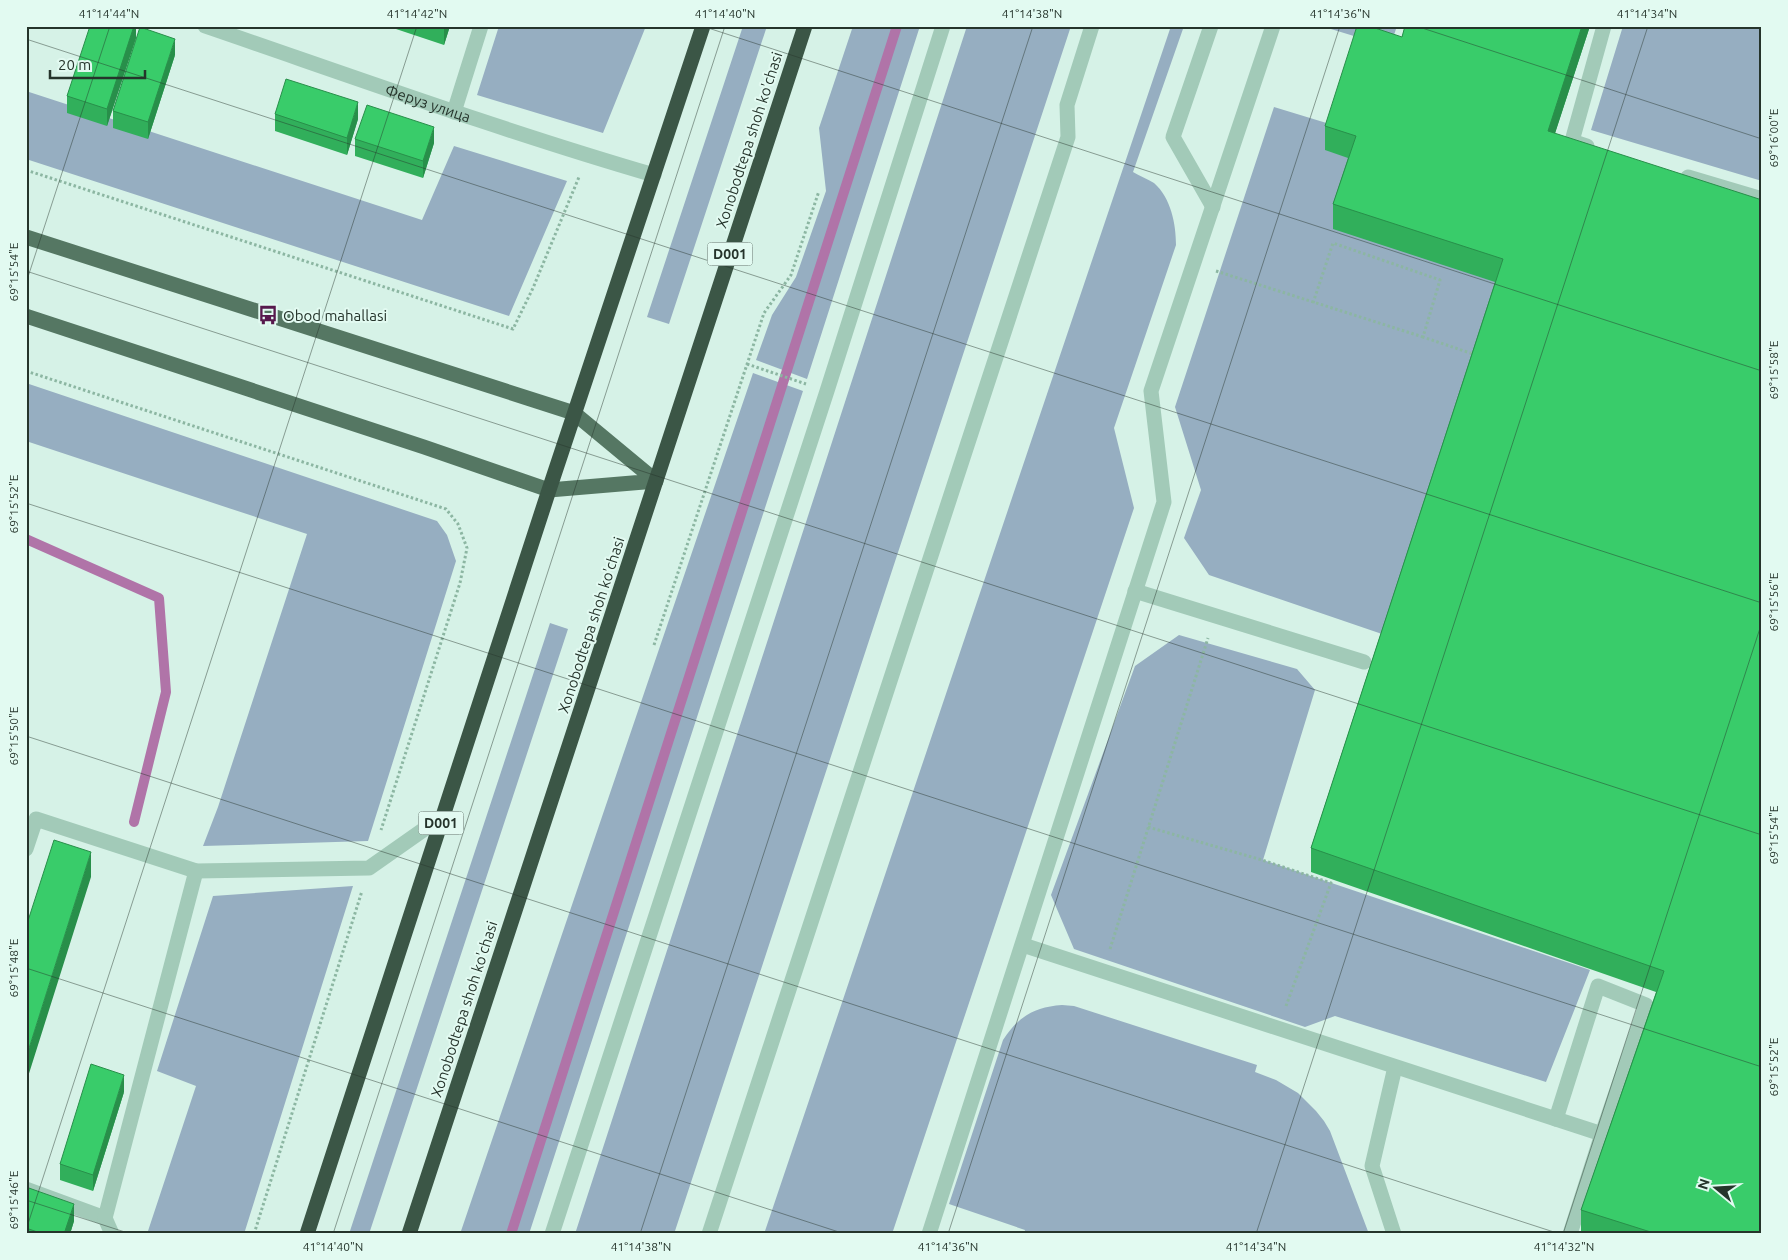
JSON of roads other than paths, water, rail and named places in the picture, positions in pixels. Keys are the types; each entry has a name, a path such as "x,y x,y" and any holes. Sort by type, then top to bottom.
{"highway":[{"name":"D001","path":"308,1234 548,490 703,26"},
{"name":"Xonobodtepa shoh ko'chasi","path":"409,1234 805,26"}],"main road":[{"path":"26,237 574,413 656,481"},
{"path":"26,316 548,490 656,481"}],"street":[{"name":"Феруз улица","path":"205,26 454,112 588,156 654,175"},
{"path":"454,112 481,26"},
{"path":"552,1234 821,410 944,26"},
{"path":"709,1234 1068,137 1067,105 1092,26"},
{"path":"1211,26 1173,137 1213,206"},
{"path":"929,1234 1164,502 1151,390 1273,26"},
{"path":"1600,150 1572,141 1604,26"},
{"path":"1676,173 1762,199"},
{"path":"1135,591 1364,662"},
{"path":"26,849 36,819 196,870 369,868 443,816"},
{"path":"112,1234 105,1218 196,870"},
{"path":"1022,945 1602,1134"},
{"path":"1556,1119 1598,986 1646,1005 1570,1234"},
{"path":"1394,1234 1372,1166 1395,1067"},
{"path":"26,1189 105,1218"}],"waterway":[{"path":"511,1234 897,26"},
{"path":"26,539 159,598 166,692 134,822"}],"place":[{"name":"Obod mahallasi","path":"268,315"}]}
